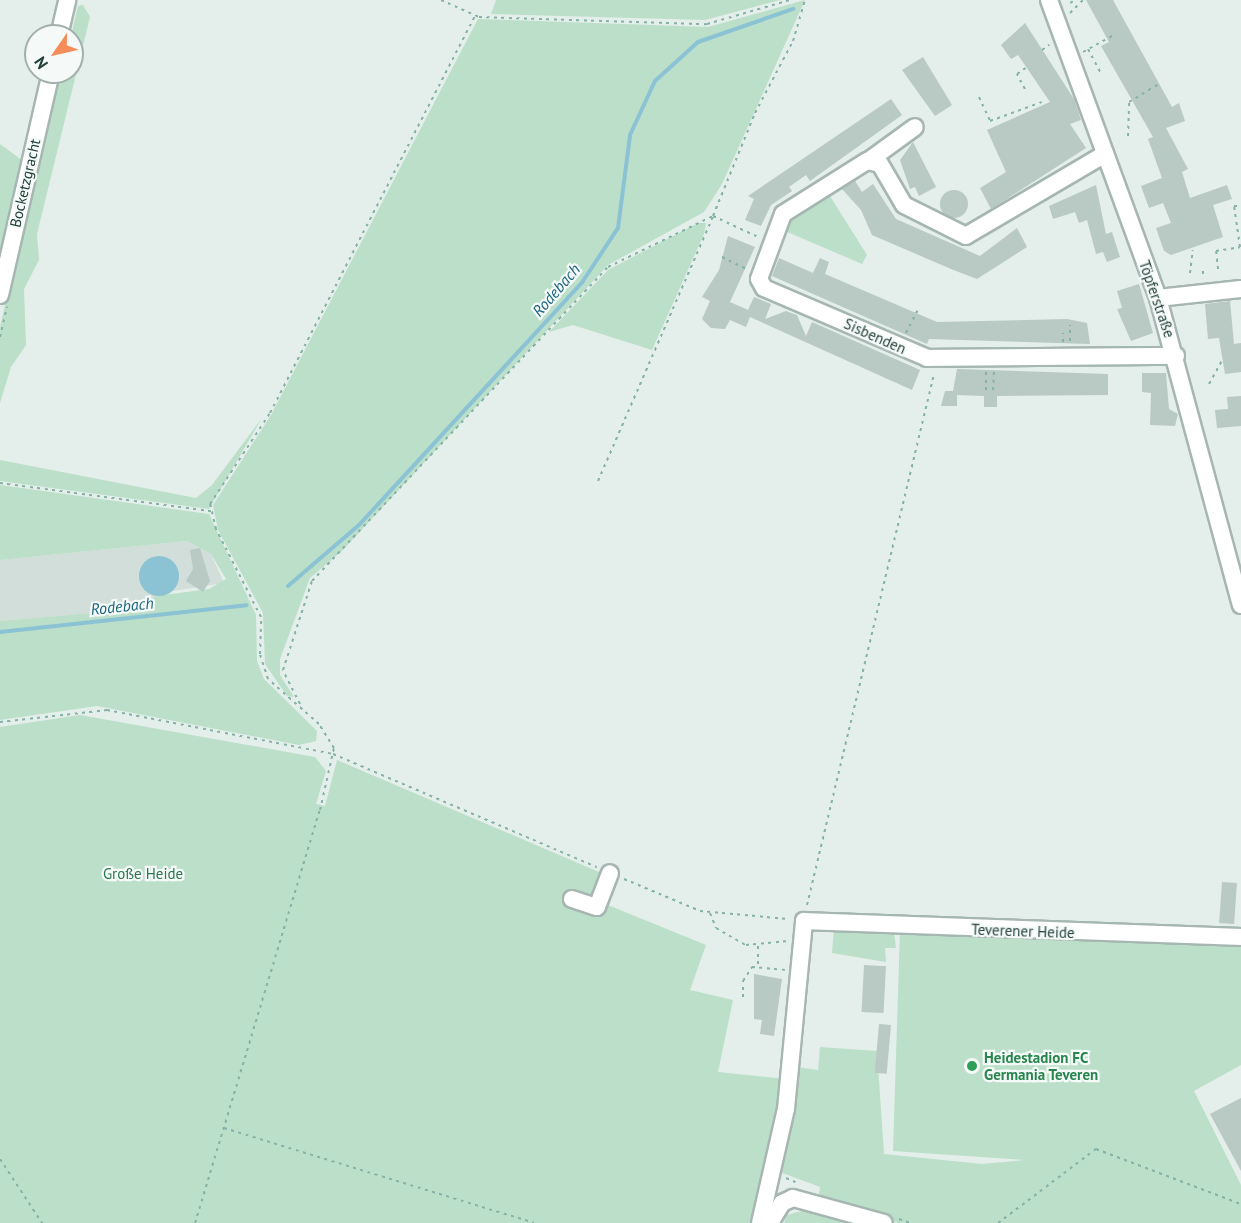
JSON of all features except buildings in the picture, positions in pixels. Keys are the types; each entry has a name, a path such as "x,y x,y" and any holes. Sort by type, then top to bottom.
{"street":[{"path":"62,24 67,0"},
{"name":"Töpferstraße","path":"1049,0 1158,298 1176,356 1241,605"},
{"name":"Bocketzgracht","path":"0,295 48,84"},
{"path":"758,274 783,214 871,159 915,127"},
{"path":"871,159 880,164 904,205 966,236 1105,154"},
{"name":"Sisbenden","path":"758,274 764,288 936,359 960,354 1080,359 1176,356"},
{"path":"1158,298 1241,289"},
{"path":"572,899 597,907 610,873"},
{"path":"760,1223 786,1109 804,921"},
{"name":"Teverener Heide","path":"804,921 1241,937"},
{"path":"770,1223 782,1203 793,1198 884,1223"}],"path":[{"path":"441,0 474,15 707,24 790,0"},
{"path":"598,481 754,113 793,41 805,0"},
{"path":"1070,3 1075,0 1079,4"},
{"path":"1071,18 1083,0"},
{"path":"211,512 270,413 474,15"},
{"path":"1070,59 1114,34"},
{"path":"1088,49 1100,72"},
{"path":"1025,89 1017,74 1027,68"},
{"path":"1128,136 1129,102 1159,84"},
{"path":"979,97 990,121 1042,102"},
{"path":"1218,269 1216,251 1240,247 1234,206 1241,206"},
{"path":"712,216 769,243"},
{"path":"195,1223 333,754 319,724 300,705 283,670 312,581 608,267 712,216"},
{"path":"1190,273 1192,250"},
{"path":"722,257 758,274"},
{"path":"900,346 917,311"},
{"path":"0,722 107,710 333,754 610,873 710,913 804,921 936,359"},
{"path":"1209,384 1222,360"},
{"path":"0,483 211,512"},
{"path":"211,512 255,602 261,663 268,679 293,704 300,705"},
{"path":"710,913 724,933 758,945 803,939"},
{"path":"758,945 758,967"},
{"path":"742,997 747,971 758,967 799,974"},
{"path":"223,1128 534,1223"},
{"path":"998,1223 1096,1149 1241,1204"},
{"path":"0,1159 42,1223"}],"shaded area":[{"path":"187,541 211,554 224,583 173,591 138,609 0,621 0,560"}],"green space":[{"path":"496,0 780,0 705,20 491,14"},
{"path":"805,0 722,184 704,212 608,265 342,551 310,578 280,659 280,675 294,697 287,696 265,664 263,613 218,530 213,505 271,415 478,19 708,27"},
{"path":"83,5 90,17 84,42 84,24 74,24 78,6"},
{"path":"55,84 74,84 37,234 39,260 24,289 26,345 11,367 0,403 0,327"},
{"path":"0,144 23,161 0,269"},
{"path":"828,193 867,255 862,264 785,231 791,216"},
{"path":"698,223 706,223 704,234 652,350 573,325 549,332 608,270"},
{"path":"262,418 209,509 0,481 0,460 196,498 212,485"},
{"path":"0,485 209,514 256,615 257,661 264,679 317,731 316,741 299,745 97,706 0,720 0,621 137,609 156,596 209,589 226,579 211,554 187,541 0,560"},
{"name":"Große Heide","path":"80,715 315,757 326,771 316,804 325,806 337,760 599,872 603,903 706,945 690,990 733,1000 718,1072 786,1079 757,1223 0,1223 0,727"},
{"path":"834,929 894,933 896,948 885,948 886,962 832,953"},
{"path":"900,931 1241,942 1241,1065 1194,1091 1241,1185 1241,1223 897,1223 819,1195 820,1187 780,1172 797,1067 818,1070 820,1047 877,1051 884,1154 982,1164 1025,1160 893,1151"},
{"path":"809,1209 868,1223 784,1223 787,1215"}],"water":[{"path":"159,556 167,557 173,562 178,568 178,584 173,590 167,595 159,596 151,595 145,590 140,584 139,576 140,568 145,562 151,557"}],"waterway":[{"name":"Rodebach","path":"288,586 359,525 583,281 618,228 630,135 655,81 698,42 793,9"},
{"name":"Rodebach","path":"0,632 247,605"}],"place":[{"name":"Heidestadion FC Germania Teveren","path":"972,1066"}]}
